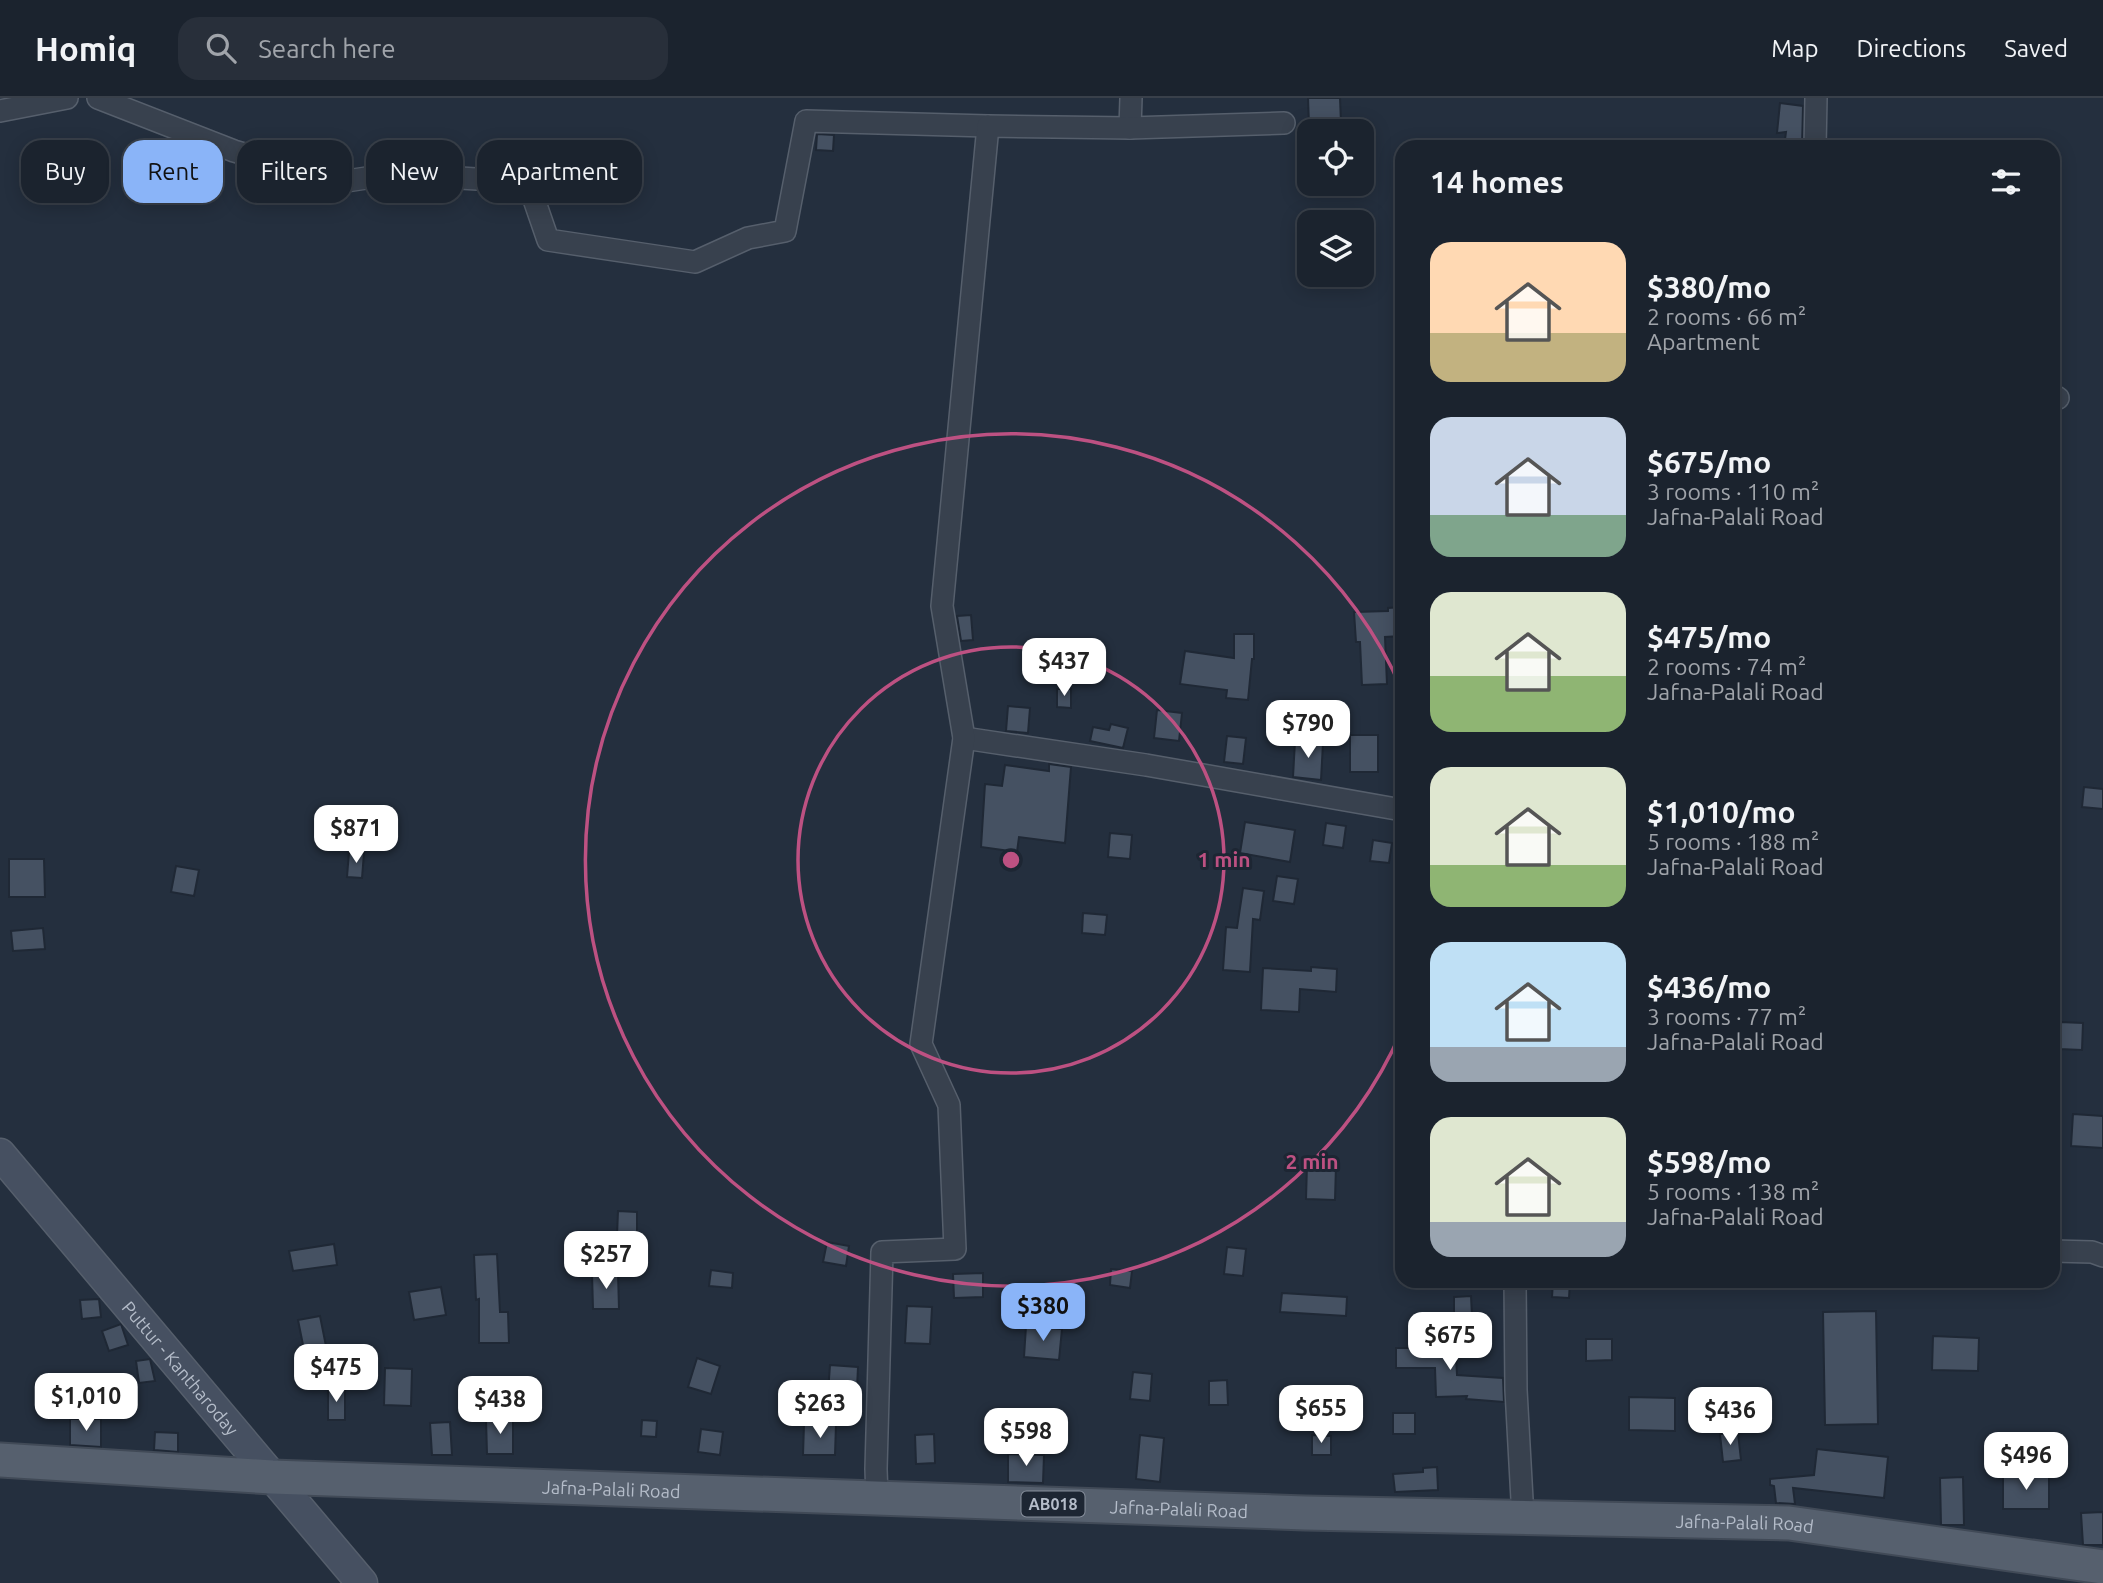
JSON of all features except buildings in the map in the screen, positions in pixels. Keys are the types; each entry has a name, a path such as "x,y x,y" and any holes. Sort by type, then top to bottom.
{"main road":[{"name":"Puttur - Kantharoday","path":"0,1154 362,1583"},
{"name":"Jafna-Palali Road","path":"0,1460 272,1477 1305,1514 1789,1523 2103,1567"}],"street":[{"path":"0,111 66,98"},
{"path":"98,98 234,151 340,182 393,174 528,182 548,240 695,262 748,238 785,231 806,121 1130,128 1284,124"},
{"path":"1130,128 1131,98"},
{"path":"1815,140 1816,98"},
{"path":"877,1498 882,1252 955,1249 949,1105 920,1044 964,738 942,607 988,126"},
{"path":"964,738 1146,765 1395,809"},
{"path":"2060,1251 2092,1252 2103,1256"},
{"path":"1515,1288 1516,1390 1523,1518"}]}
